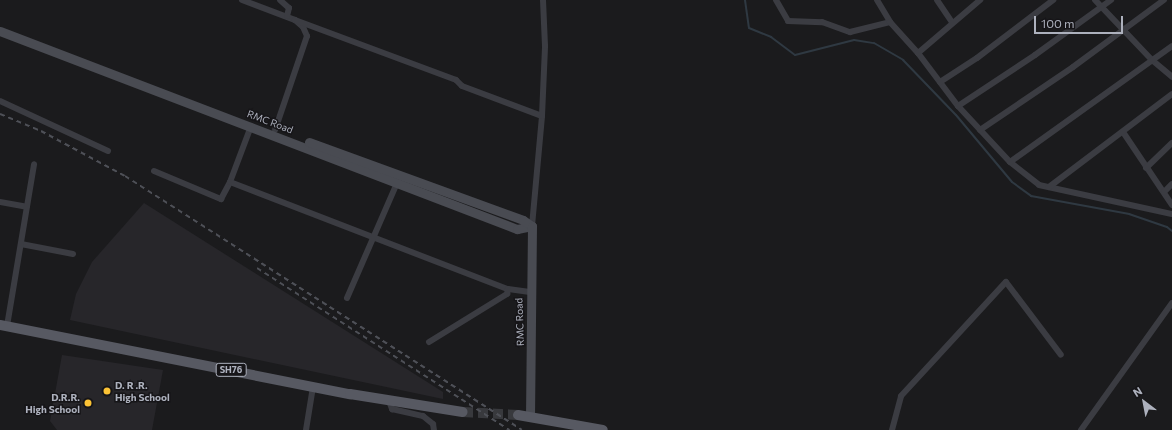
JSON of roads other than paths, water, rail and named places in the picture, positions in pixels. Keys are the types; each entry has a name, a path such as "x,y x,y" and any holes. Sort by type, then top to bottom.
{"main road":[{"name":"SH76","path":"3,325 314,387 389,401 463,412"},
{"path":"518,415 603,430"}],"street":[{"path":"242,0 456,80 462,86 542,116"},
{"path":"280,0 289,8 287,16"},
{"path":"532,226 542,116 545,46 543,0"},
{"path":"776,0 788,21 822,22 850,32 890,22"},
{"path":"877,0 890,22 918,53 958,106 1010,162 1039,185 1172,214"},
{"path":"937,0 952,22"},
{"path":"918,53 952,22 980,0"},
{"path":"940,82 977,58 1053,0"},
{"path":"1095,0 1152,60 1172,77"},
{"path":"958,106 1035,55 1111,0"},
{"path":"980,130 1073,67 1122,28 1164,0"},
{"path":"275,130 307,36 303,27 295,20"},
{"name":"RMC Road","path":"0,26 275,130 523,220 532,226"},
{"name":"RMC Road","path":"0,31 517,229 532,226"},
{"path":"1010,162 1172,46"},
{"path":"1049,187 1172,94"},
{"path":"0,101 108,150"},
{"path":"154,171 221,199 230,182 251,126"},
{"path":"1123,132 1172,206"},
{"path":"1146,168 1172,143"},
{"path":"3,325 21,244 34,164"},
{"path":"230,182 374,236 508,289 530,292"},
{"path":"347,298 397,183"},
{"path":"1164,192 1172,184"},
{"path":"0,202 27,207"},
{"name":"RMC Road","path":"530,417 532,343 530,292 532,226"},
{"path":"21,244 73,254"},
{"path":"892,430 901,396 1006,282 1061,355"},
{"path":"429,342 507,294 508,289"},
{"path":"1081,430 1172,303"},
{"path":"306,430 314,387"},
{"path":"389,401 392,409 422,416 433,424 434,430"}],"waterway":[{"path":"745,0 749,28 771,37 795,55 854,40 874,43 903,60 956,115 1012,182 1031,196 1129,214 1167,227 1172,231"}],"tunnel":[{"path":"463,412 518,415"}],"railway":[{"path":"0,114 41,131 125,176 522,430"},
{"path":"257,268 509,430"}],"place":[{"name":"D. R .R. High School","path":"107,391"},
{"name":"D.R.R. High School","path":"88,403"}]}
